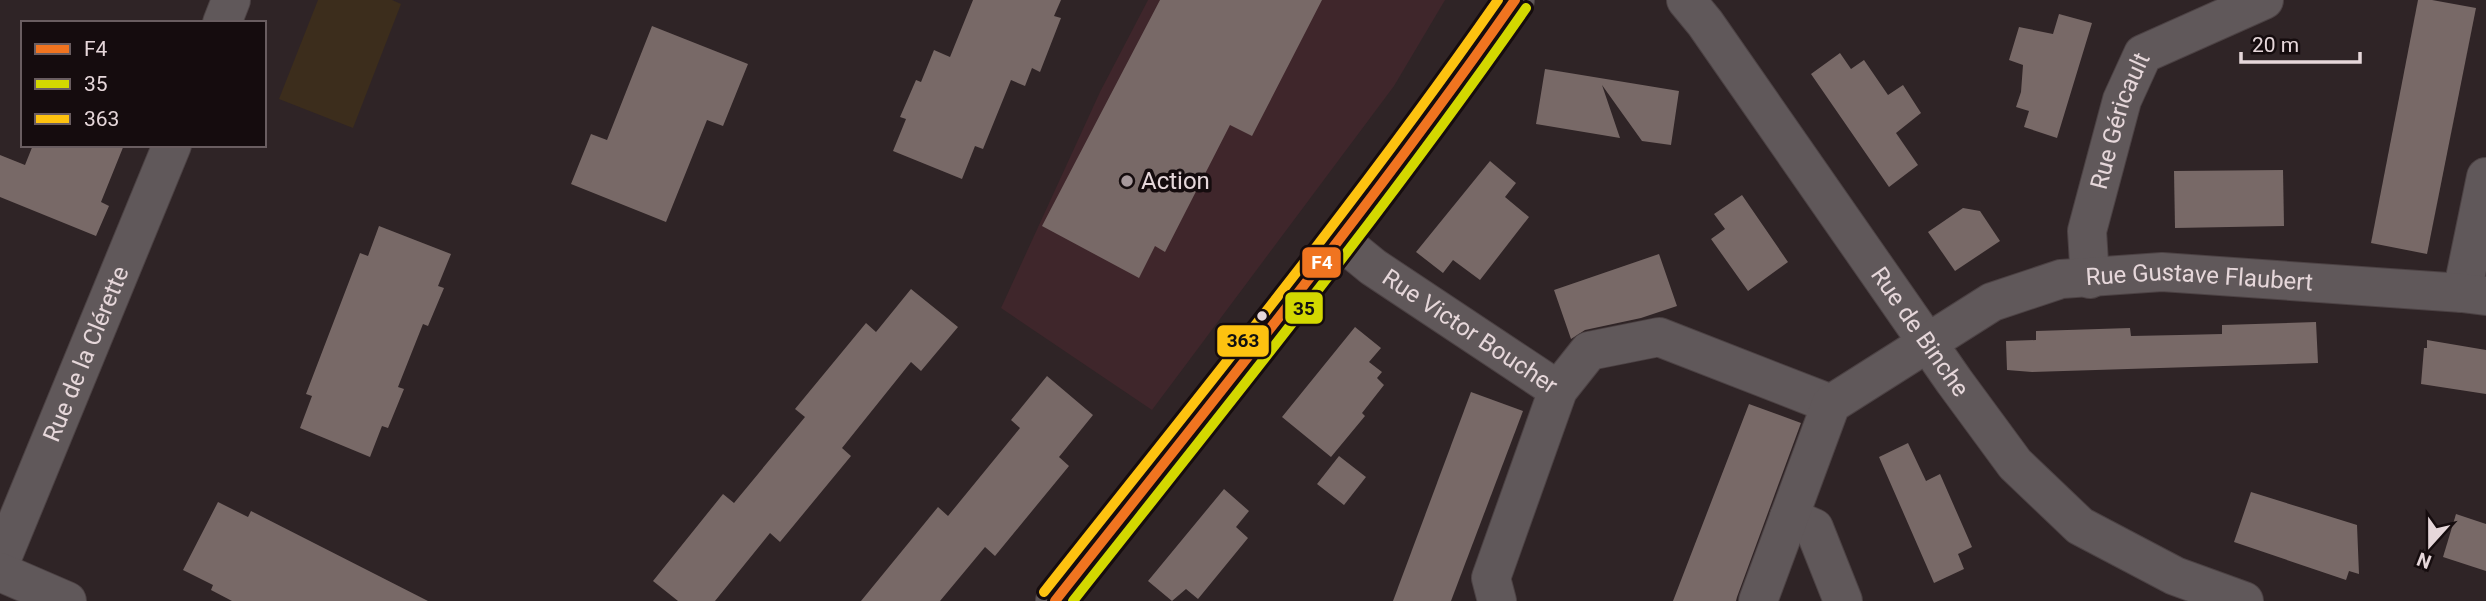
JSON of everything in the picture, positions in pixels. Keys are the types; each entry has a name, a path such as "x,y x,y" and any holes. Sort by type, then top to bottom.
{"street":[{"path":"223,21 232,0"},
{"path":"1055,601 1340,240 1515,0"},
{"name":"Rue de Binche","path":"1686,0 1728,55 2015,464 2081,526 2207,595 2244,601"},
{"name":"Rue Géricault","path":"2090,279 2087,230 2122,100 2143,54 2264,0"},
{"name":"Rue de la Clérette","path":"0,563 171,147"},
{"path":"2474,295 2486,177"},
{"name":"Rue Victor Boucher","path":"1340,240 1373,267 1558,390 1589,351 1659,337 1830,404"},
{"name":"Rue Gustave Flaubert","path":"1830,404 1992,302 2061,279 2162,272 2474,295"},
{"path":"1497,601 1491,578 1558,390"},
{"path":"1758,601 1830,404"},
{"path":"1789,517 1814,528 1843,601"},
{"path":"0,572 67,601"}],"shaded area":[{"path":"318,0 392,0 401,4 353,128 279,99"},
{"path":"1148,0 1445,0 1394,86 1152,410 1001,308 1100,92"}],"building":[{"path":"973,0 1061,0 1054,16 1061,18 1040,72 1032,68 1025,86 1011,80 983,149 975,146 962,179 893,151 906,119 900,117 916,80 921,82 934,50 950,57"},
{"name":"Action","path":"1160,0 1322,0 1252,136 1230,125 1165,252 1155,246 1139,278 1042,226"},
{"path":"2418,0 2476,8 2427,254 2371,243"},
{"path":"2059,14 2092,23 2057,138 2024,127 2029,111 2016,107 2021,92 2023,65 2009,60 2019,27 2053,34"},
{"path":"652,26 748,64 723,126 707,120 666,222 571,184 591,134 607,140"},
{"path":"1840,53 1851,69 1864,60 1888,95 1903,85 1921,113 1896,133 1918,165 1889,187 1811,74"},
{"path":"1545,69 1679,91 1671,145 1642,141 1602,85 1620,138 1536,124"},
{"path":"32,147 123,147 101,202 109,206 96,236 0,197 0,155 25,165"},
{"path":"1490,161 1516,183 1505,197 1529,217 1480,280 1453,260 1443,273 1416,252"},
{"path":"2283,170 2284,226 2175,228 2174,171"},
{"path":"1742,195 1788,262 1748,291 1711,239 1725,229 1714,214"},
{"path":"1963,208 1980,211 2000,241 1955,271 1928,232"},
{"path":"379,226 451,254 438,286 444,288 428,326 423,324 398,387 404,389 388,428 382,426 370,457 300,428 312,396 306,394 360,253 368,256"},
{"path":"1659,254 1677,306 1641,318 1585,330 1571,339 1554,290"},
{"path":"911,289 958,327 921,371 911,362 842,448 851,456 780,542 770,533 715,601 678,601 653,581 723,494 734,503 805,417 795,409 866,323 876,332"},
{"path":"2316,322 2318,363 2032,372 2007,370 2006,341 2036,340 2036,331 2130,328 2131,336 2222,334 2222,325"},
{"path":"1355,327 1381,348 1369,362 1382,372 1377,378 1384,385 1362,413 1365,416 1331,457 1282,417"},
{"path":"2427,340 2486,350 2486,394 2421,384"},
{"path":"1047,376 1093,415 1059,457 1069,466 995,556 985,547 940,601 861,601 938,507 948,516 1020,428 1011,420"},
{"path":"1471,392 1523,411 1451,601 1393,601"},
{"path":"1749,404 1801,423 1736,601 1673,601"},
{"path":"1908,443 1926,481 1940,474 1972,547 1958,554 1964,569 1934,583 1879,457"},
{"path":"1339,456 1366,477 1344,505 1317,484"},
{"path":"1224,489 1249,511 1236,527 1248,538 1198,599 1186,589 1172,601 1148,581"},
{"path":"2251,492 2357,525 2359,574 2349,571 2346,580 2234,542"},
{"path":"218,502 248,517 251,511 428,601 232,601 211,590 213,585 183,570"},
{"path":"2456,514 2486,524 2486,571 2443,557"}],"transit line":[{"name":"363","path":"1044,592 1333,226 1498,0"},
{"name":"F4","path":"1055,601 1347,229 1515,0"},
{"name":"35","path":"1073,601 1361,234 1526,8"}],"place":[{"name":"Action","path":"1127,181"}]}
